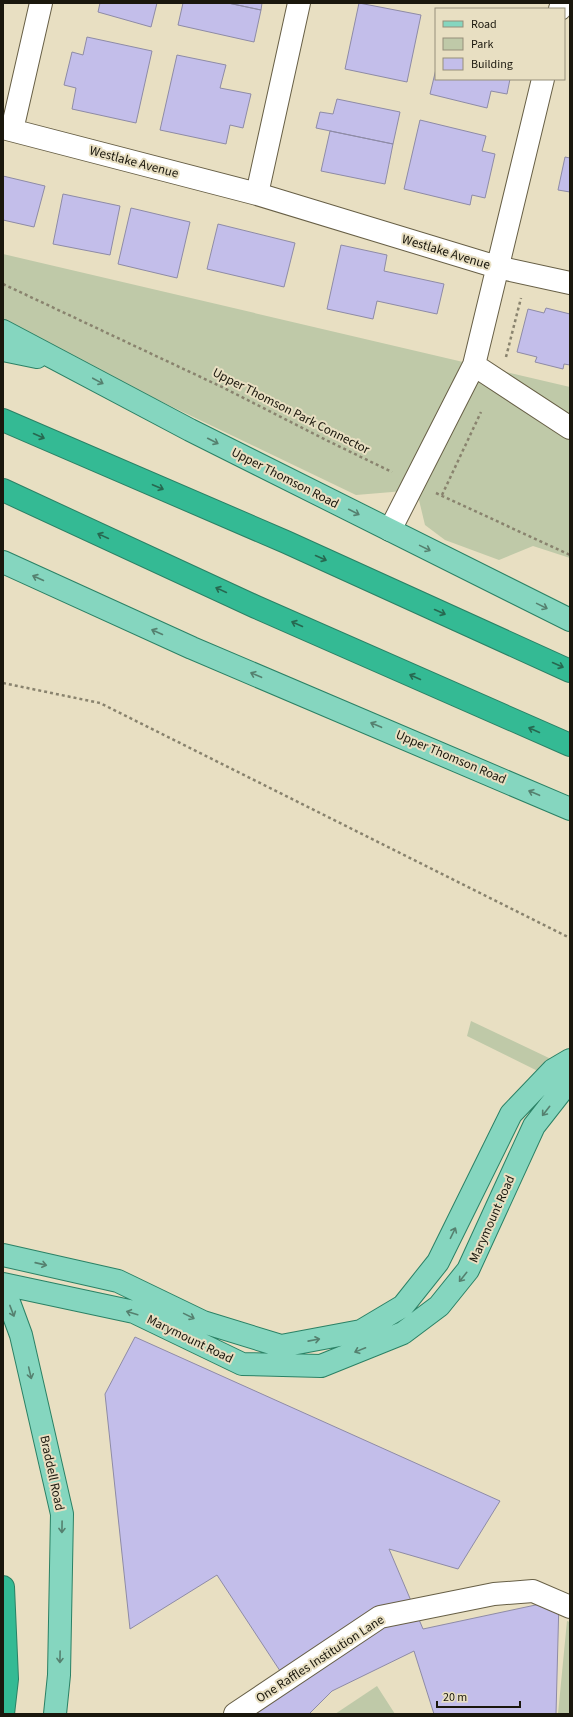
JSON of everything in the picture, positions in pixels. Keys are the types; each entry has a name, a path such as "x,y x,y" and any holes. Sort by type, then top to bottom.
{"highway":[{"path":"3,420 286,542 570,671"},
{"path":"3,490 256,607 570,745"},
{"path":"3,1587 7,1679 4,1714"}],"main road":[{"name":"Upper Thomson Road","path":"3,331 197,433 570,620"},
{"path":"3,350 64,363"},
{"name":"Upper Thomson Road","path":"3,562 192,648 397,734 570,809"},
{"name":"Marymount Road","path":"3,1255 118,1281 203,1322 281,1346 361,1331 404,1306 438,1262 511,1114 553,1070 570,1060"},
{"name":"Marymount Road","path":"3,1285 134,1312 242,1364 321,1366 403,1333 439,1306 468,1270 534,1126 570,1080"},
{"name":"Braddell Road","path":"3,1285 22,1335 62,1514 59,1675 55,1714"}],"street":[{"name":"Westlake Avenue","path":"41,3 8,129 257,194 497,267 570,284"},
{"path":"257,194 299,3"},
{"name":"Westlake Avenue","path":"390,530 474,365 543,80"},
{"path":"474,365 570,428"},
{"name":"One Raffles Institution Lane","path":"235,1714 380,1617 494,1594 533,1592 570,1607"}],"path":[{"name":"Upper Thomson Park Connector","path":"3,284 217,385 328,442 570,555"},
{"path":"442,495 506,357 522,295"},
{"path":"3,683 100,703 570,938"}],"green space":[{"path":"3,254 570,387 570,558 533,546 499,560 445,540 425,525 418,496 404,491 356,495 158,400 3,322"},
{"path":"471,1021 570,1068 570,1087 467,1036"},
{"path":"567,1621 570,1622 570,1714 558,1714"},
{"path":"377,1686 395,1714 335,1714"}],"building":[{"path":"100,3 157,3 151,27 98,12"},
{"path":"183,3 228,3 261,10 254,42 178,25"},
{"path":"228,3 262,3 261,10"},
{"path":"359,3 421,15 407,82 345,69"},
{"path":"87,37 152,51 136,123 72,109 76,88 64,85 72,52 83,55"},
{"path":"177,55 226,65 220,88 251,94 243,128 230,125 226,144 160,130"},
{"path":"435,73 435,80 510,80 507,94 491,91 487,108 430,94"},
{"path":"337,99 400,112 393,144 316,128 320,112 333,114"},
{"path":"420,120 486,136 482,151 495,154 485,198 472,195 470,205 404,189"},
{"path":"330,131 393,144 385,184 321,171"},
{"path":"565,157 570,158 570,192 558,190"},
{"path":"3,176 45,186 34,227 3,220"},
{"path":"63,194 120,206 110,255 53,244"},
{"path":"131,208 190,222 177,278 118,264"},
{"path":"218,224 295,243 284,287 207,269"},
{"path":"341,245 387,255 384,271 444,284 437,314 377,301 373,319 327,309"},
{"path":"546,308 570,314 570,365 564,364 563,369 535,362 537,357 517,352 528,309 544,313"},
{"path":"135,1337 500,1501 458,1569 389,1549 423,1629 559,1600 556,1714 434,1714 414,1651 332,1691 309,1714 249,1714 286,1680 217,1575 130,1629 105,1394"}]}
